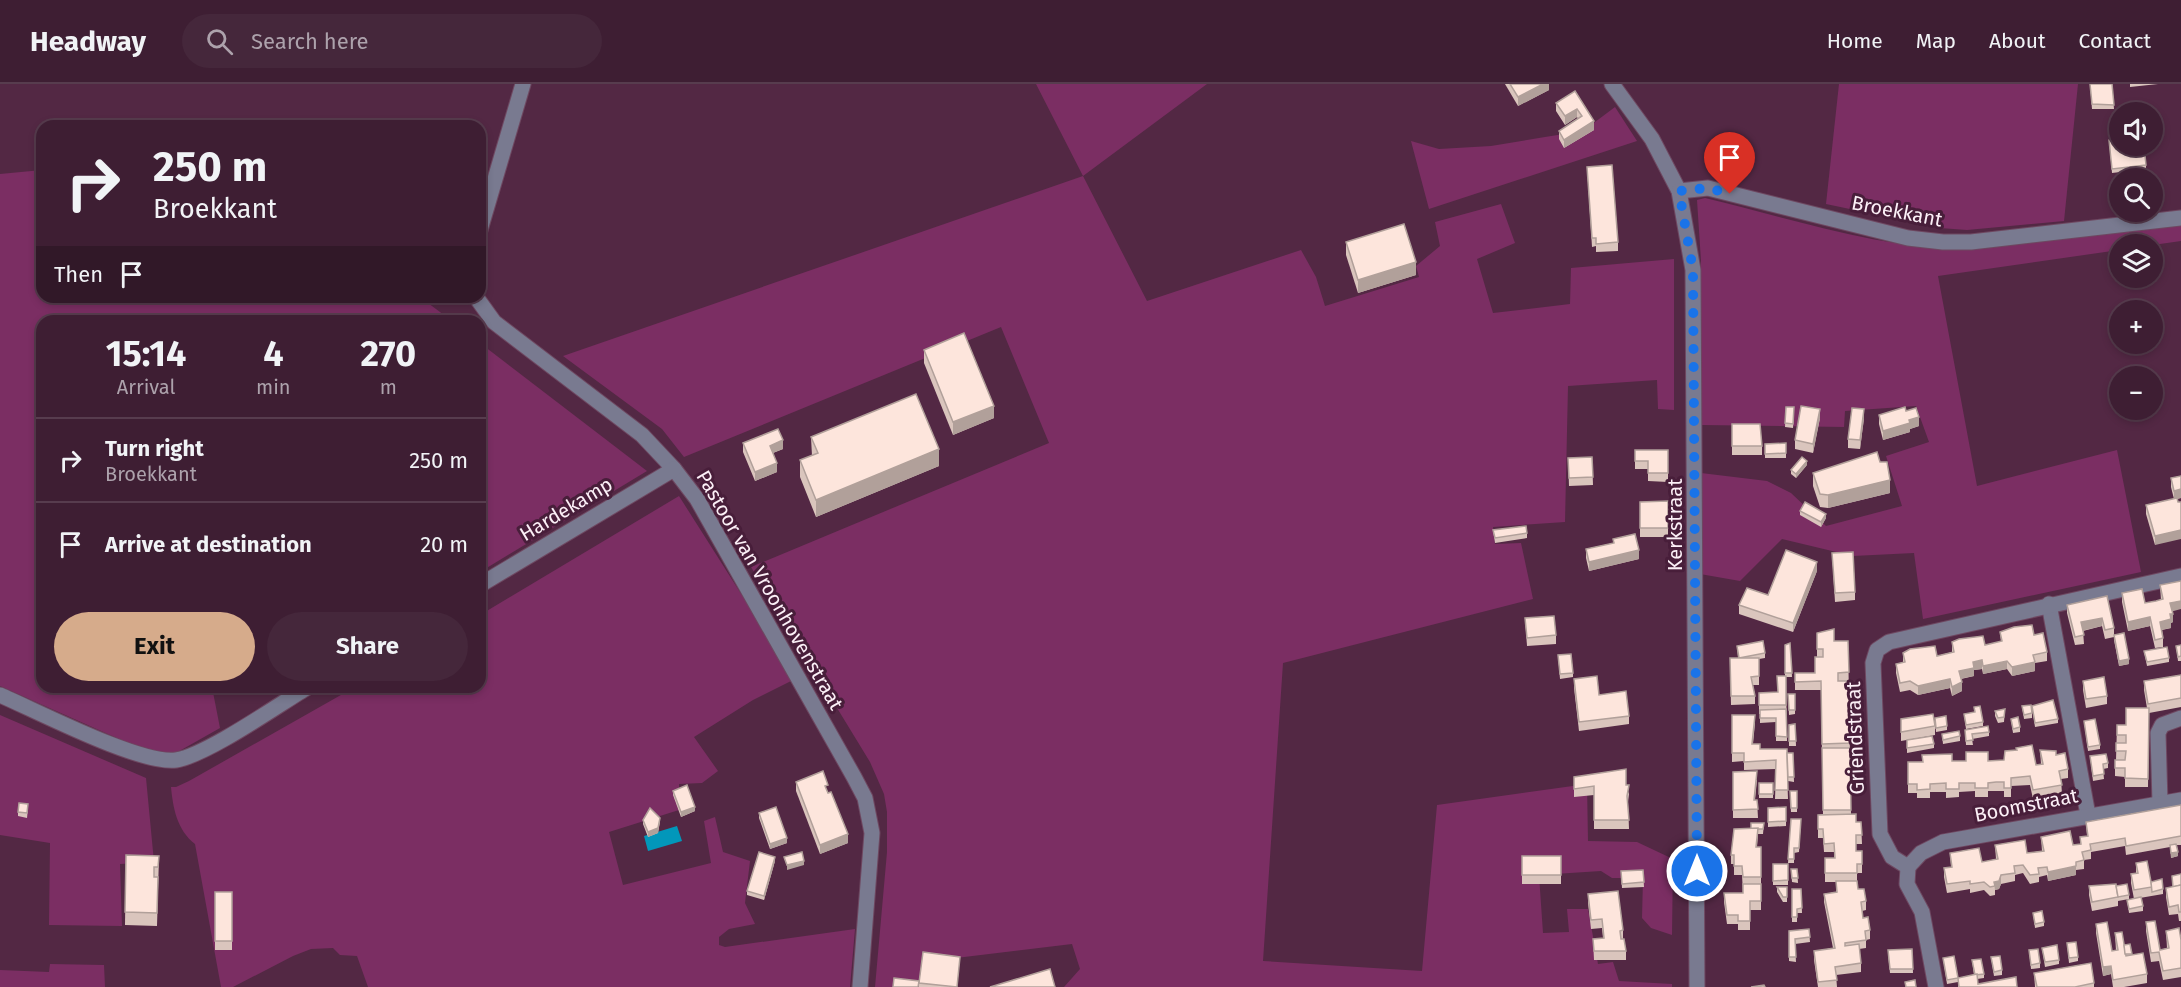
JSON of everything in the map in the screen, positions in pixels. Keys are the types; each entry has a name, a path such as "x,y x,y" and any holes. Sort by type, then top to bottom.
{"street":[{"path":"486,210 523,84"},
{"name":"Kerkstraat","path":"1612,84 1652,139 1679,191 1693,270 1697,987"},
{"name":"Broekkant","path":"1679,191 1708,188 1908,238 1943,242 1971,242 2181,218"},
{"name":"Pastoor van Vroonhovenstraat","path":"480,303 494,322 642,435 674,469 697,499 865,798 872,833 860,987"},
{"name":"Hardekamp","path":"486,581 674,469"},
{"name":"Griendstraat","path":"1908,867 1892,857 1880,834 1873,663 1877,650 1889,642 2181,576"},
{"path":"2049,604 2088,815"},
{"path":"0,695 131,752 163,760 177,760 201,751 298,693"},
{"path":"2160,803 2158,733 2162,725 2181,718"},
{"name":"Boomstraat","path":"1908,867 1921,853 1943,842 2181,800"},
{"path":"1908,867 1907,884 1922,912 1936,987"}],"shaded area":[{"path":"1036,84 1207,84 1083,176"},
{"path":"1839,84 2078,84 2064,221 1967,230 1940,228 1826,204"},
{"path":"1615,107 1637,141 1429,209 1411,141 1439,149 1491,146 1583,131"},
{"path":"36,171 36,303 428,303 444,315 36,315 36,693 213,693 220,728 167,758 155,755 0,686 0,174"},
{"path":"1083,176 1147,301 1301,250 1316,277 1325,306 1419,277 1416,266 1440,246 1435,222 1501,204 1515,243 1477,259 1493,313 1570,304 1571,268 1674,259 1674,410 1658,409 1657,380 1568,386 1565,522 1493,527 1495,544 1521,543 1533,599 1283,663 1263,961 1422,971 1437,805 1587,784 1588,841 1637,842 1673,859 1672,935 1651,928 1642,918 1643,878 1612,878 1601,871 1539,875 1543,933 1569,932 1567,909 1588,909 1598,964 1613,962 1619,981 1672,984 1672,987 1064,987 1080,969 1072,944 956,958 920,987 875,987 887,852 887,812 884,794 870,762 751,567 1049,443 1001,327 684,457 662,429 563,356"},
{"path":"1705,198 1876,240 1946,249 1980,249 2181,225 2181,241 2163,244 2163,234 2109,234 2109,251 1938,276 1977,486 2117,450 2141,572 1923,619 1914,553 1853,556 1782,539 1740,581 1700,574 1701,473 1767,481 1791,493 1826,526 1902,506 1886,456 1929,442 1916,406 1845,411 1844,427 1701,425 1701,261 1697,200"},
{"path":"486,348 647,471 486,568"},
{"path":"679,496 795,679 753,700 694,737 718,771 702,783 679,784 679,810 609,832 623,885 711,863 704,821 715,817 723,852 750,861 745,903 755,924 729,929 719,937 719,945 725,947 855,929 850,987 368,987 357,956 340,955 333,948 311,949 233,987 221,987 195,844 180,825 171,787 189,781 344,693 486,693 486,611"},
{"path":"0,715 146,778 154,862 120,864 122,926 49,925 50,843 0,835"},
{"path":"50,964 104,965 105,987 0,987 0,970 49,972"}],"water":[{"path":"677,826 682,841 648,851 644,836"}],"building":[{"path":"1510,84 1543,84 1518,97"},
{"path":"2090,84 2112,84 2114,102 2109,102 2109,105 2092,104"},
{"path":"1575,91 1594,121 1564,140 1559,131 1582,116 1577,109 1565,116 1556,103"},
{"path":"2111,156 2145,156 2146,165 2112,168"},
{"path":"1612,165 1618,242 1596,244 1596,238 1592,238 1587,167"},
{"path":"1404,224 1416,262 1358,280 1346,242"},
{"path":"964,333 994,406 953,422 924,350"},
{"path":"916,394 939,449 816,500 800,460 818,453 811,437"},
{"path":"1801,406 1820,409 1813,444 1795,440"},
{"path":"1786,407 1794,407 1793,424 1785,423"},
{"path":"1905,407 1906,411 1916,408 1919,417 1909,420 1910,423 1883,431 1879,415"},
{"path":"1852,408 1864,409 1860,440 1848,439"},
{"path":"1732,424 1760,424 1762,446 1732,446"},
{"path":"778,429 783,440 770,446 777,463 755,472 743,443"},
{"path":"1786,443 1786,453 1765,454 1765,444"},
{"path":"1635,450 1668,450 1668,473 1648,473 1648,461 1635,461"},
{"path":"1877,452 1880,462 1887,462 1890,480 1828,495 1820,494 1813,473"},
{"path":"1592,457 1593,477 1569,478 1568,458"},
{"path":"1802,457 1807,461 1796,474 1791,470"},
{"path":"2181,476 2181,489 2174,491 2171,478"},
{"path":"2177,498 2178,502 2181,502 2181,530 2155,536 2146,505"},
{"path":"1668,501 1668,528 1640,528 1640,502"},
{"path":"1805,502 1826,514 1821,522 1800,511"},
{"path":"1526,526 1527,533 1495,538 1493,530"},
{"path":"1635,534 1639,550 1589,562 1586,549 1614,543 1613,539"},
{"path":"1786,550 1817,562 1793,623 1739,605 1747,588 1768,595"},
{"path":"1853,552 1855,592 1835,593 1832,553"},
{"path":"2181,581 2181,601 2170,603 2173,614 2170,614 2171,619 2160,622 2163,638 2155,640 2150,617 2128,622 2122,593 2142,589 2145,603 2156,601 2163,599 2160,585"},
{"path":"2107,596 2114,628 2105,630 2102,618 2081,622 2084,635 2075,637 2067,605"},
{"path":"1554,616 1556,635 1527,638 1525,618"},
{"path":"2032,625 2034,635 2043,633 2047,652 2033,655 2035,662 2012,667 2007,661 1983,666 1982,660 1973,662 1974,668 1959,671 1962,682 1952,687 1950,679 1918,686 1910,681 1900,683 1896,664 1905,662 1903,653 1910,649 1935,646 1937,656 1954,652 1952,642 1959,639 1983,636 1985,645 2002,641 2000,632 2014,627"},
{"path":"1834,629 1834,641 1848,641 1849,672 1838,673 1838,681 1849,681 1850,743 1822,744 1821,681 1795,682 1795,673 1815,673 1815,657 1823,657 1823,649 1817,649 1817,633"},
{"path":"2124,633 2129,659 2119,661 2114,635"},
{"path":"1763,641 1765,653 1739,658 1737,646"},
{"path":"1790,643 1792,673 1785,673 1785,645"},
{"path":"2181,645 2181,656 2178,657 2176,646"},
{"path":"2167,647 2169,658 2147,662 2144,651"},
{"path":"1571,654 1573,673 1560,674 1558,655"},
{"path":"1730,658 1759,658 1759,676 1751,677 1755,696 1731,696"},
{"path":"2181,675 2181,698 2148,704 2144,681"},
{"path":"1597,676 1599,695 1626,691 1629,716 1579,722 1574,679"},
{"path":"1777,676 1786,676 1786,705 1759,705 1759,693 1778,692"},
{"path":"2104,677 2107,696 2086,699 2083,681"},
{"path":"1788,694 1795,694 1795,710 1789,710"},
{"path":"2053,700 2058,719 2035,723 2032,706"},
{"path":"2031,705 2032,713 2024,715 2022,706"},
{"path":"1980,706 1983,722 1966,725 1964,714 1975,712 1974,707"},
{"path":"2126,708 2149,708 2148,779 2125,778 2125,768 2115,768 2115,760 2125,760 2126,751 2116,751 2116,743 2126,743 2126,735 2117,735 2117,725 2126,725"},
{"path":"1786,709 1787,737 1776,736 1776,718 1760,718 1760,710"},
{"path":"2005,709 2004,717 1998,718 1995,711"},
{"path":"1933,714 1935,726 1901,732 1901,719"},
{"path":"1732,715 1755,715 1752,744 1760,744 1760,749 1787,749 1788,790 1775,790 1776,760 1744,762 1744,753 1732,753"},
{"path":"1946,716 1947,726 1936,728 1935,718"},
{"path":"2018,717 2020,727 2013,729 2011,719"},
{"path":"2095,719 2100,745 2088,747 2084,721"},
{"path":"1795,724 1796,741 1789,741 1789,725"},
{"path":"1988,726 1989,732 1972,734 1973,740 1966,741 1965,730"},
{"path":"1959,731 1960,736 1943,740 1942,734"},
{"path":"1932,736 1934,744 1907,748 1907,740"},
{"path":"2032,745 2036,765 2043,764 2040,750 2056,751 2056,755 2065,753 2068,769 2059,771 2062,785 2033,790 2030,776 2011,778 2011,788 2004,788 2004,782 1988,783 1988,788 1975,788 1975,783 1959,783 1959,789 1946,789 1946,783 1930,784 1930,789 1917,790 1917,784 1908,784 1908,762 1923,762 1922,755 1952,754 1952,761 1966,761 1966,752 1988,752 1988,761 2004,760 2005,751"},
{"path":"1822,748 1850,748 1851,810 1823,810"},
{"path":"1787,753 1793,753 1794,777 1788,777"},
{"path":"2106,754 2108,763 2103,764 2104,774 2093,776 2090,756"},
{"path":"1626,769 1626,785 1629,785 1627,796 1629,820 1594,820 1594,786 1574,789 1574,777"},
{"path":"823,771 828,785 825,786 828,793 831,792 848,834 820,845 796,782"},
{"path":"1757,771 1754,800 1757,800 1758,809 1733,810 1733,772"},
{"path":"1759,783 1773,783 1773,794 1759,794"},
{"path":"687,785 695,807 681,812 673,791"},
{"path":"1790,791 1797,791 1797,808 1791,808"},
{"path":"19,803 28,804 27,813 18,812"},
{"path":"2181,805 2181,836 2126,846 2125,838 2090,844 2091,850 2082,852 2084,860 2076,862 2076,866 2048,872 2047,867 2038,868 2039,874 2030,875 2023,865 2014,866 2015,873 2001,875 1999,881 1994,882 1995,886 1990,887 1984,882 1970,884 1970,881 1947,884 1944,868 1952,867 1950,853 1979,848 1982,862 1998,859 1995,845 2025,840 2027,853 2044,851 2041,837 2070,831 2073,845 2081,844 2080,837 2088,836 2086,822"},
{"path":"776,807 787,838 770,844 759,813"},
{"path":"1786,807 1786,821 1768,822 1768,808"},
{"path":"650,808 660,818 658,828 648,832 643,820"},
{"path":"1856,814 1856,822 1861,822 1862,835 1856,835 1856,851 1862,851 1862,864 1857,864 1857,873 1825,873 1825,858 1835,858 1834,843 1824,844 1823,829 1818,829 1818,815"},
{"path":"1791,819 1801,819 1799,848 1794,848 1794,859 1788,859"},
{"path":"1751,823 1764,823 1763,829 1751,829"},
{"path":"1758,828 1756,847 1761,847 1761,877 1743,877 1742,866 1734,866 1734,855 1731,855 1734,829"},
{"path":"2176,844 2178,852 2171,853 2170,845"},
{"path":"759,852 775,857 764,896 747,891"},
{"path":"802,852 804,861 787,865 784,857"},
{"path":"126,855 159,856 158,867 154,867 154,877 158,877 157,913 125,912"},
{"path":"1522,856 1561,856 1561,875 1522,875"},
{"path":"2147,861 2152,887 2134,890 2131,874 2138,873 2136,863"},
{"path":"1773,864 1788,864 1788,880 1773,881"},
{"path":"1791,869 1797,869 1798,878 1792,878"},
{"path":"1643,870 1644,882 1622,884 1621,871"},
{"path":"2181,874 2181,885 2173,887 2172,876"},
{"path":"2162,879 2163,889 2152,892 2151,882"},
{"path":"1836,881 1857,881 1858,889 1864,889 1866,901 1861,902 1863,918 1868,917 1870,930 1865,931 1866,940 1845,943 1845,946 1859,944 1861,963 1835,967 1837,980 1818,982 1814,951 1835,948 1824,894 1837,892"},
{"path":"1743,884 1761,884 1761,901 1750,901 1750,921 1738,921 1738,915 1727,915 1724,893 1743,893"},
{"path":"2116,884 2118,897 2092,902 2089,886"},
{"path":"2127,884 2129,895 2118,897 2116,886"},
{"path":"2181,885 2181,912 2179,912 2178,905 2169,907 2166,888"},
{"path":"1777,887 1787,887 1787,897 1783,897"},
{"path":"1792,889 1801,889 1802,908 1797,909 1797,917 1792,917"},
{"path":"1618,891 1623,930 1620,931 1621,939 1624,939 1626,951 1594,951 1593,939 1604,938 1602,919 1591,920 1588,894"},
{"path":"215,892 232,892 232,941 215,941"},
{"path":"2141,897 2143,906 2129,909 2127,900"},
{"path":"2042,911 2044,922 2035,924 2033,913"},
{"path":"2155,921 2160,950 2169,948 2166,931 2179,928 2181,968 2163,971 2159,952 2151,953 2146,922"},
{"path":"2107,922 2112,951 2118,950 2115,933 2122,932 2126,956 2143,953 2147,974 2113,980 2111,966 2103,967 2096,924"},
{"path":"1809,929 1810,937 1795,939 1796,957 1789,957 1789,931"},
{"path":"2076,942 2078,957 2069,958 2067,943"},
{"path":"2130,944 2132,954 2125,954 2124,945"},
{"path":"2057,945 2059,960 2045,962 2042,948"},
{"path":"1912,949 1913,969 1890,969 1888,950"},
{"path":"2038,949 2040,963 2031,965 2029,950"},
{"path":"923,952 960,957 957,987 919,983"},
{"path":"1954,956 1958,978 1947,980 1943,958"},
{"path":"2000,956 2002,970 1994,972 1991,957"},
{"path":"1981,959 1984,974 1975,975 1972,960"},
{"path":"2091,963 2094,983 2075,987 2037,987 2034,973"},
{"path":"1050,969 1055,987 990,987"},
{"path":"1977,974 1978,984 2016,977 2017,987 1959,987 1958,978"},
{"path":"894,978 919,981 918,987 893,987"},
{"path":"1915,980 1916,987 1906,987 1905,982"}],"route":[{"path":"1697,871 1696,383 1693,270 1679,191 1708,188 1730,194"}]}
